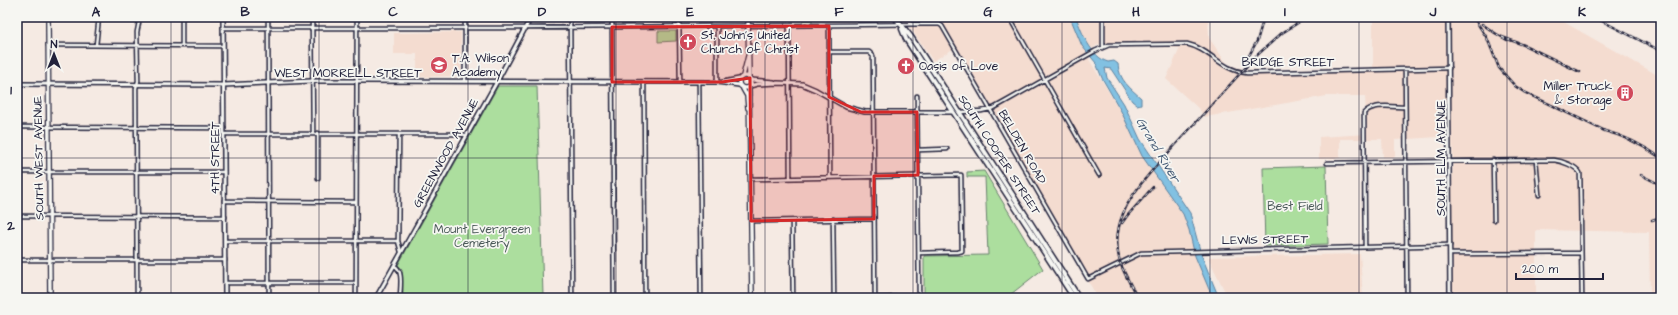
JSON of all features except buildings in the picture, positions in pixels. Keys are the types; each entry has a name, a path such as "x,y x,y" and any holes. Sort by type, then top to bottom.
{"main road":[{"name":"SOUTH WEST AVENUE","path":"48,17 50,298"},
{"path":"748,17 752,298"},
{"name":"SOUTH COOPER STREET","path":"896,17 911,37 1079,298"},
{"name":"SOUTH COOPER STREET","path":"901,25 906,39 1074,298"},
{"path":"748,53 743,76 739,80 739,85 747,96 750,112"},
{"path":"743,76 750,79"},
{"path":"742,88 750,86"},
{"path":"953,112 959,112"}],"street":[{"path":"96,46 98,17"},
{"path":"137,298 137,32 140,17"},
{"path":"182,17 182,46"},
{"name":"4TH STREET","path":"223,17 225,298"},
{"path":"268,17 269,298"},
{"path":"312,17 313,133"},
{"path":"356,298 357,17"},
{"path":"465,17 465,81"},
{"name":"GREENWOOD AVENUE","path":"376,298 531,17"},
{"path":"570,17 572,298"},
{"path":"612,17 614,298"},
{"path":"679,17 680,82"},
{"path":"1009,17 1099,175"},
{"path":"1011,21 1019,17"},
{"path":"1103,17 1103,47"},
{"name":"SOUTH ELM AVENUE","path":"1448,17 1450,298"},
{"path":"223,28 570,28 901,25"},
{"name":"BELDEN ROAD","path":"901,25 941,25 1088,279"},
{"path":"789,26 790,178"},
{"path":"829,26 830,177"},
{"path":"717,27 717,82"},
{"name":"BRIDGE STREET","path":"959,112 990,110 1103,47 1187,44 1198,48 1229,69 1247,73 1449,68"},
{"path":"48,46 223,46"},
{"path":"829,52 863,52 872,54 874,113 875,298 921,297 919,293 918,253 917,96"},
{"path":"1405,69 1407,298"},
{"path":"750,79 778,83"},
{"path":"722,82 739,80"},
{"name":"WEST MORRELL STREET","path":"17,84 224,85 312,81 722,82"},
{"path":"644,82 645,298"},
{"path":"699,82 701,298"},
{"path":"722,82 739,85"},
{"path":"750,86 757,84 789,83 806,86 852,109 874,113 953,112"},
{"path":"1365,247 1364,113 1376,107 1405,107"},
{"path":"17,127 224,128"},
{"path":"318,133 318,178"},
{"path":"224,134 357,133 466,135"},
{"path":"399,134 398,241 401,252"},
{"path":"918,150 947,150"},
{"path":"1493,160 1494,220"},
{"path":"1327,163 1536,160 1560,161 1579,171 1582,298"},
{"path":"1536,160 1539,195"},
{"path":"17,172 224,172"},
{"path":"751,179 918,175 960,176 961,252 918,253"},
{"path":"224,202 356,202"},
{"path":"17,216 225,217"},
{"path":"833,219 834,298"},
{"path":"751,221 874,219"},
{"path":"792,221 793,298"},
{"path":"224,241 398,241"},
{"name":"LEWIS STREET","path":"1088,279 1136,254 1191,250 1450,245"},
{"path":"1450,254 1581,253"},
{"path":"17,260 225,260"},
{"path":"394,266 398,267 400,271 400,298"},
{"path":"225,283 356,283"}],"highlighted area":[{"path":"829,26 829,97 861,112 917,112 918,175 874,176 874,219 751,221 750,78 722,82 612,82 612,27"}],"shaded area":[{"path":"903,17 1208,17 1209,38 1227,64 1248,71 1373,68 1373,17 1555,17 1661,77 1661,298 1650,298 1649,232 1536,230 1536,298 1448,298 1453,160 1452,136 1395,140 1395,157 1383,157 1382,139 1340,139 1340,158 1319,159 1319,137 1367,134 1365,96 1327,96 1205,117 1198,108 1166,79 1180,48 1099,44 1085,53 1185,217 1213,298 1098,298 953,49 933,61"},
{"name":"T.A. Wilson Academy","path":"461,32 461,76 417,77 417,54 394,54 394,33"},
{"path":"1360,254 1363,298 1228,298 1208,257"}],"green space":[{"path":"751,17 889,17 887,20 751,21"},
{"path":"658,31 676,31 676,41 658,42"},
{"name":"Mount Evergreen Cemetery","path":"498,86 537,86 543,296 403,296 402,269 398,265"},
{"name":"Best Field","path":"1326,166 1328,244 1265,246 1263,168"},
{"path":"984,171 1043,269 1006,298 928,298 924,293 924,256 988,255 985,177 967,177 967,172"}],"water":[{"name":"Grand River","path":"1070,17 1076,17 1092,50 1102,59 1108,62 1114,61 1118,64 1120,75 1129,87 1141,98 1141,104 1137,105 1132,101 1111,69 1105,68 1107,78 1124,104 1140,139 1190,213 1201,254 1219,298 1212,298 1195,256 1189,230 1183,214 1142,156 1121,111 1102,78 1096,63 1082,46"}],"railway":[{"path":"1246,61 1257,41 1264,17"},
{"path":"1137,298 1120,262 1118,249 1117,237 1119,225 1128,203 1150,173 1255,57 1282,33 1307,17"},
{"path":"1594,17 1661,51"},
{"path":"1474,18 1487,38 1499,68 1515,86 1524,92 1605,131 1634,142 1661,158"},
{"path":"1482,24 1507,40"},
{"path":"1502,37 1524,45 1580,72"},
{"path":"1641,175 1661,185"},
{"path":"1122,223 1153,187"},
{"path":"1652,220 1661,217"}],"place":[{"name":"St. John's United Church of Christ","path":"688,42"},
{"name":"T.A. Wilson Academy","path":"439,65"},
{"name":"Oasis of Love","path":"906,66"},
{"name":"Miller Truck & Storage","path":"1625,93"}]}
